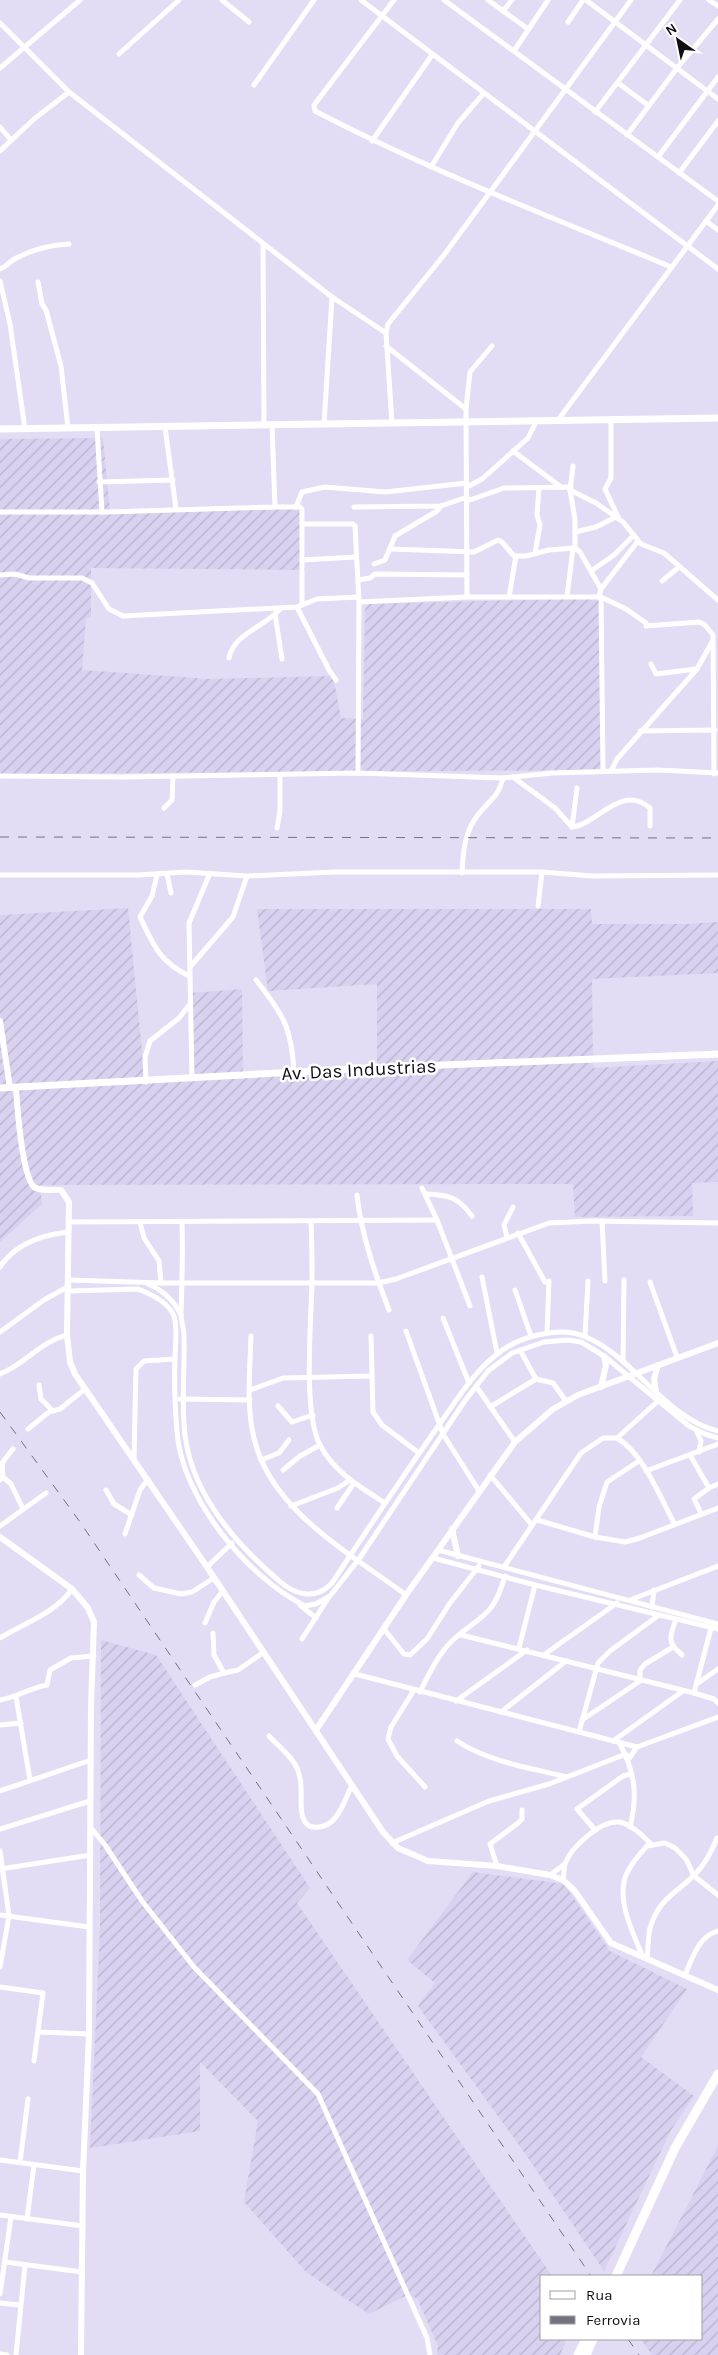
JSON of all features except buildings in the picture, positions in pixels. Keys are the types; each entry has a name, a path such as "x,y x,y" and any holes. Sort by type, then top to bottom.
{"highway":[{"path":"616,2275 675,2148 718,2074"},
{"path":"623,2275 684,2143 718,2084"},
{"path":"578,2355 586,2340"},
{"path":"586,2355 593,2340"}],"main road":[{"path":"0,429 718,418"},
{"name":"Av. Das Industrias","path":"0,1088 718,1054"}],"street":[{"path":"0,68 80,0"},
{"path":"119,54 179,0"},
{"path":"222,0 249,22"},
{"path":"254,85 314,0"},
{"path":"360,0 718,269"},
{"path":"394,0 314,104 313,108 372,140 431,167 671,267"},
{"path":"444,0 718,203 558,420"},
{"path":"451,6 454,0"},
{"path":"488,0 528,30"},
{"path":"503,11 512,0"},
{"path":"514,51 548,0"},
{"path":"568,22 584,0 718,99"},
{"path":"392,423 386,346 388,324 444,255 533,131 631,0"},
{"path":"595,112 648,46 680,0"},
{"path":"709,0 718,6"},
{"path":"627,135 677,68 718,19"},
{"path":"0,23 23,48 70,92 332,298 386,334"},
{"path":"372,140 432,55"},
{"path":"658,157 718,77"},
{"path":"618,83 649,106"},
{"path":"0,150 34,118 70,92"},
{"path":"431,167 458,124 484,93"},
{"path":"679,173 718,121"},
{"path":"0,127 11,140"},
{"path":"706,220 718,230"},
{"path":"0,269 12,260 32,251 69,244"},
{"path":"263,244 268,424 275,507"},
{"path":"0,281 10,324 25,429"},
{"path":"38,282 42,304 46,310 61,366 68,428"},
{"path":"324,424 332,298"},
{"path":"386,346 466,409"},
{"path":"467,597 468,485 466,409 470,372 492,346"},
{"path":"296,507 302,492 325,487 385,492 468,485 482,480 532,434 537,420"},
{"path":"611,420 611,478 605,489 618,518"},
{"path":"166,427 176,509"},
{"path":"97,428 102,512"},
{"path":"513,451 561,487"},
{"path":"567,597 575,532 570,489 573,466"},
{"path":"99,482 172,480"},
{"path":"354,507 441,506 504,488 561,487 570,489 618,518 638,541 664,553 718,600"},
{"path":"535,553 540,525 537,515 539,488"},
{"path":"374,564 385,560 395,536 437,511 441,506"},
{"path":"0,512 102,512 301,507 302,560 300,606 336,680"},
{"path":"575,532 596,527 618,518"},
{"path":"302,524 354,524 359,599 358,773"},
{"path":"591,571 614,555 634,535"},
{"path":"390,549 468,552 481,550 500,540 511,555 516,556 574,548 580,552 600,589 603,771"},
{"path":"600,589 638,541"},
{"path":"509,597 516,556"},
{"path":"302,560 356,557"},
{"path":"662,580 679,567"},
{"path":"0,575 15,574 29,578 82,578 92,583 109,610 123,616 280,609 300,606 318,599 600,597 626,609 646,624 699,622 705,624 715,636 712,661 716,773 658,770 603,771 502,778 358,773 0,776"},
{"path":"358,580 370,578 375,574 467,575"},
{"path":"229,658 231,650 239,641 280,609"},
{"path":"276,614 282,659"},
{"path":"611,771 617,759 640,731 697,669 715,636"},
{"path":"650,664 656,674 697,669"},
{"path":"640,731 715,730"},
{"path":"277,828 280,811 280,775"},
{"path":"164,808 172,800 173,776"},
{"path":"512,777 555,808 572,826"},
{"path":"462,873 464,841 481,811 498,795 502,778"},
{"path":"572,826 577,788"},
{"path":"572,826 615,803 627,800 644,804 650,808 650,826"},
{"path":"0,875 210,873 247,876 335,872 542,872 592,876 718,875"},
{"path":"538,906 542,872"},
{"path":"192,1079 189,976 191,916 210,873"},
{"path":"157,874 152,896 140,916 162,957 175,969 189,976"},
{"path":"167,874 171,893"},
{"path":"190,968 233,917 247,876"},
{"path":"256,980 273,1000 285,1022 292,1043 294,1073"},
{"path":"146,1082 144,1057 150,1041 179,1018 190,1004"},
{"path":"0,1021 13,1087 20,1139 32,1184 39,1190 58,1190 64,1193 68,1202 70,1222 68,1232 69,1286 67,1335 70,1362 74,1374 134,1458 392,1843 409,1854 428,1861 497,1866 550,1875 563,1880 574,1890 611,1943 718,1990"},
{"path":"422,1188 437,1220 470,1306"},
{"path":"426,1194 441,1195 458,1200 472,1216"},
{"path":"357,1195 360,1221 378,1283 389,1310"},
{"path":"507,1237 504,1226 514,1208"},
{"path":"70,1222 437,1220"},
{"path":"602,1221 605,1280"},
{"path":"140,1222 144,1238 160,1264 161,1283"},
{"path":"182,1222 184,1283 181,1316 184,1335 183,1399 185,1436 196,1474 219,1519 236,1540 278,1584 316,1618"},
{"path":"312,1222 312,1415 320,1445 331,1462 352,1481 385,1503"},
{"path":"0,1332 36,1305 69,1286 107,1281 161,1283 378,1283 396,1279 549,1222 718,1223"},
{"path":"0,1267 23,1244 54,1234 68,1232"},
{"path":"518,1233 547,1281 547,1333"},
{"path":"482,1276 497,1353"},
{"path":"623,1362 624,1280"},
{"path":"107,1281 108,1290"},
{"path":"585,1336 588,1281"},
{"path":"146,1282 164,1294 176,1306 181,1316"},
{"path":"650,1282 677,1357"},
{"path":"69,1286 108,1290 130,1288 149,1293 171,1311 174,1316 177,1335 175,1359 177,1433 186,1466 211,1519 244,1561 278,1584 302,1595 315,1595 326,1590 332,1583 418,1453 469,1383 497,1353 531,1336 547,1333 585,1336 623,1362 693,1420 707,1428 718,1431"},
{"path":"515,1290 531,1336"},
{"path":"442,1318 469,1383"},
{"path":"406,1331 443,1434 479,1491"},
{"path":"0,1374 18,1364 45,1343 67,1335"},
{"path":"177,1335 184,1335"},
{"path":"251,1336 250,1400 253,1438 272,1482 291,1506 315,1528 406,1595"},
{"path":"371,1336 373,1412 376,1418 418,1453"},
{"path":"302,1639 330,1596 359,1559 476,1386 488,1371 502,1359 520,1350 544,1342 581,1342 604,1356 697,1431 718,1438"},
{"path":"316,1730 406,1595 515,1442 538,1420 566,1401 677,1357 718,1343"},
{"path":"520,1350 536,1378 553,1383 566,1401"},
{"path":"601,1387 606,1365 604,1356"},
{"path":"134,1458 136,1369 144,1361 175,1359"},
{"path":"656,1391 655,1374 658,1365"},
{"path":"250,1390 284,1378 372,1376"},
{"path":"490,1407 536,1378"},
{"path":"39,1385 41,1399 52,1410"},
{"path":"476,1386 515,1442"},
{"path":"28,1429 52,1410 60,1409 85,1389"},
{"path":"176,1399 250,1400"},
{"path":"617,1438 658,1400"},
{"path":"278,1406 292,1422 312,1415"},
{"path":"697,1431 701,1441 699,1452"},
{"path":"504,1567 581,1454 603,1438 617,1438 630,1448 646,1471 674,1523"},
{"path":"261,1460 279,1453 289,1440"},
{"path":"646,1471 718,1444"},
{"path":"283,1470 300,1456 320,1445"},
{"path":"13,1449 2,1464 1,1479 11,1484 23,1509"},
{"path":"690,1455 709,1488"},
{"path":"595,1536 599,1507 604,1496 605,1486 639,1461"},
{"path":"490,1475 532,1525"},
{"path":"402,1477 410,1482"},
{"path":"125,1534 140,1490 148,1479"},
{"path":"291,1506 352,1481"},
{"path":"337,1508 352,1481"},
{"path":"701,1514 694,1499 718,1484"},
{"path":"106,1490 114,1504 132,1516"},
{"path":"0,1526 46,1493"},
{"path":"537,1520 625,1542 640,1538 674,1523 717,1510"},
{"path":"452,1529 458,1556"},
{"path":"0,1537 72,1589 88,1608 94,1622 90,1801 89,2034 83,2171 81,2355"},
{"path":"207,1567 236,1540"},
{"path":"438,1550 551,1581 630,1599 718,1624"},
{"path":"433,1558 478,1568 535,1585 617,1603 676,1620 718,1629"},
{"path":"384,1629 404,1654 410,1655 427,1639 450,1603 478,1568 480,1562"},
{"path":"623,1605 630,1599 717,1567"},
{"path":"139,1575 154,1588 181,1594 192,1592 214,1578"},
{"path":"425,1787 397,1756 388,1739 391,1727 443,1652 460,1635 493,1608 505,1576"},
{"path":"519,1648 535,1585"},
{"path":"0,1638 58,1606 72,1589"},
{"path":"651,1612 654,1590"},
{"path":"205,1622 214,1602 223,1591"},
{"path":"296,1601 305,1606 316,1604 330,1596"},
{"path":"545,1654 617,1603"},
{"path":"678,1612 670,1638 673,1647 682,1655"},
{"path":"580,1732 595,1668 610,1651 658,1615"},
{"path":"694,1693 711,1628"},
{"path":"213,1633 214,1655 224,1673"},
{"path":"460,1635 545,1654 640,1681 694,1693 718,1702"},
{"path":"640,1681 640,1670 645,1664 673,1647"},
{"path":"456,1701 527,1650"},
{"path":"195,1686 210,1676 238,1670 264,1652"},
{"path":"0,1700 16,1697 33,1688 47,1685 50,1670 71,1658 94,1656"},
{"path":"500,1712 566,1661"},
{"path":"697,1683 718,1669"},
{"path":"355,1674 637,1747"},
{"path":"582,1720 640,1681"},
{"path":"613,1741 683,1690"},
{"path":"16,1697 30,1780"},
{"path":"392,1843 488,1801 627,1757 637,1747 718,1717"},
{"path":"0,1725 21,1723"},
{"path":"269,1736 296,1766 302,1787 302,1817 306,1824 312,1827 322,1827 332,1823 352,1784"},
{"path":"457,1741 472,1751 489,1757 567,1777"},
{"path":"620,1744 627,1757 636,1798 630,1827"},
{"path":"0,1791 91,1760"},
{"path":"595,1830 577,1809 623,1776 632,1774"},
{"path":"0,1829 90,1801"},
{"path":"497,1866 490,1844 522,1819 522,1810"},
{"path":"550,1875 565,1864 595,1830 612,1822 630,1827 651,1844"},
{"path":"91,1828 102,1841 142,1901 194,1967 318,2094 427,2338 430,2355"},
{"path":"645,1958 650,1928 660,1908 676,1889 694,1876 710,1854 717,1838"},
{"path":"645,1958 624,1902 624,1880 641,1852 651,1844 665,1843 675,1848 686,1859 694,1876 718,1894"},
{"path":"0,1851 9,1916 0,1967"},
{"path":"2,1870 91,1855"},
{"path":"563,1880 565,1864"},
{"path":"0,1915 89,1927"},
{"path":"685,1975 702,1940 710,1933 718,1931"},
{"path":"0,1987 43,1993 34,2062"},
{"path":"39,2032 89,2034"},
{"path":"20,2162 28,2098"},
{"path":"0,2160 83,2171"},
{"path":"27,2219 34,2165"},
{"path":"0,2215 83,2226"},
{"path":"0,2294 11,2217"},
{"path":"5,2262 82,2272"},
{"path":"16,2355 25,2265"},
{"path":"0,2303 20,2305"},
{"path":"0,2354 8,2355"}],"shaded area":[{"path":"103,438 110,513 303,508 305,570 91,568 91,617 86,618 82,670 209,679 333,676 341,718 363,719 365,609 369,604 602,598 603,770 0,774 0,439"},
{"path":"128,908 145,1082 193,1080 192,993 242,989 243,1077 377,1070 377,984 268,991 257,909 591,909 592,924 718,922 718,973 592,979 593,1068 718,1061 718,1182 692,1183 693,1216 575,1217 573,1184 40,1185 42,1204 0,1242 0,915"},
{"path":"101,1640 156,1655 310,1888 297,1903 551,2275 540,2275 540,2340 567,2340 560,2355 437,2355 438,2346 417,2298 405,2296 369,2314 306,2272 244,2202 258,2121 200,2062 200,2131 90,2148 100,1929"},
{"path":"473,1872 564,1884 610,1951 687,1989 641,2057 694,2096 671,2130 604,2271 522,2149 418,2006 435,1983 407,1960"},
{"path":"718,2146 718,2355 652,2355 642,2340 703,2340 703,2275 652,2275"}],"railway":[{"path":"0,837 718,838"},
{"path":"0,1412 80,1522 590,2275"},
{"path":"629,2340 639,2355"}]}
